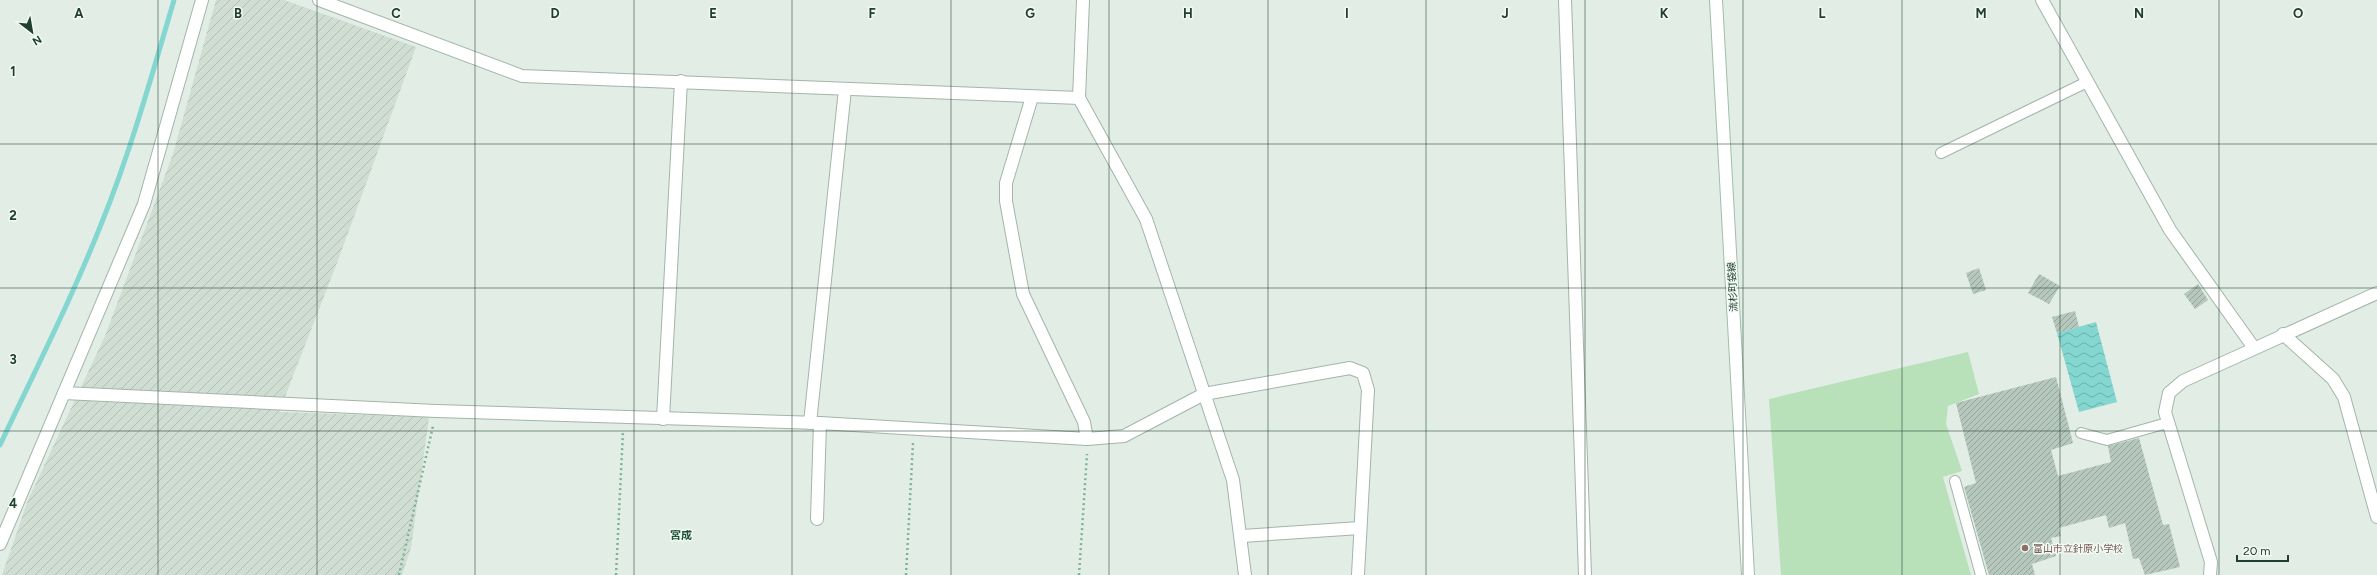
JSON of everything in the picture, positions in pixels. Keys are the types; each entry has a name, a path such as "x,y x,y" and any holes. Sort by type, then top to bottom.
{"street":[{"path":"0,544 144,204 202,0"},
{"path":"319,0 522,76 681,81 1080,98"},
{"path":"1083,0 1080,98 1146,219 1233,480 1242,536 1245,575"},
{"path":"1565,0 1585,575"},
{"name":"流杉町袋線","path":"1716,0 1748,575"},
{"path":"2042,0 2170,230 2254,348"},
{"path":"663,419 681,81"},
{"path":"817,519 815,423 845,88"},
{"path":"1032,97 1006,183 1006,201 1023,294 1084,422 1088,439"},
{"path":"2210,575 2211,562 2167,424 2165,412 2169,393 2183,381 2283,334 2377,293"},
{"path":"2283,334 2333,379 2344,397 2377,517"},
{"path":"64,393 436,412 624,416 663,419 815,423 1088,439 1124,436 1204,394 1350,368 1363,373 1368,390 1358,575"},
{"path":"1242,536 1360,528"}],"lane":[{"path":"1941,153 2087,82"},
{"path":"2081,433 2107,440 2167,424"},
{"path":"1955,481 1981,575"}],"path":[{"path":"398,575 436,412"},
{"path":"616,575 624,416"},
{"path":"906,575 914,428"},
{"path":"1079,575 1088,439"}],"shaded area":[{"path":"216,0 284,0 416,47 337,263 279,412 429,417 411,548 402,575 2,575 28,500 105,336 173,154"}],"green space":[{"path":"1968,352 1979,394 1948,406 1946,424 1962,471 1943,477 1971,575 1781,575 1769,399"}],"water":[{"path":"2096,322 2117,402 2079,412 2057,333"}],"building":[{"path":"1979,268 1986,290 1973,294 1966,273"},
{"path":"2039,274 2060,286 2049,304 2028,293"},
{"path":"2198,284 2208,300 2195,309 2184,294"},
{"path":"2075,311 2079,327 2057,333 2052,317"},
{"path":"2056,377 2073,443 2051,450 2058,476 2111,462 2108,446 2139,438 2163,525 2169,524 2180,567 2145,575 2139,558 2133,559 2125,523 2109,528 2106,515 2059,528 2061,536 2051,538 2056,556 2032,564 2035,575 1989,575 1964,487 1976,483 1956,403"}],"waterway":[{"path":"0,445 66,306 113,195 132,140 174,0"}],"place":[{"name":"富山市立針原小学校","path":"2025,548"}],"district":[{"name":"宮成","path":"681,535"}]}
